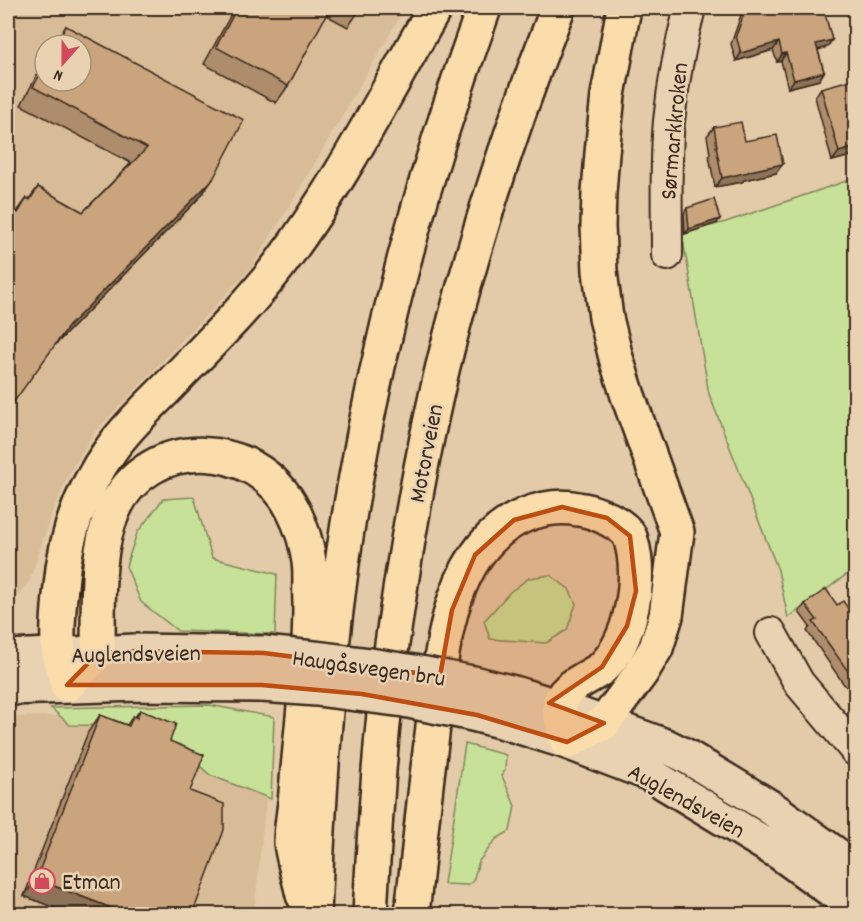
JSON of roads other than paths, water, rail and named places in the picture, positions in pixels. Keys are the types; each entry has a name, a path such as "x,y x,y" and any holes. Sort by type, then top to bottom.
{"highway":[{"path":"67,685 59,654 62,573 75,518 97,472 112,448 136,420 251,299 303,232 354,149 435,8"},
{"path":"314,915 322,752 353,489 390,313 407,247 460,72 484,8"},
{"name":"Motorveien","path":"370,915 379,761 392,645 415,499 432,415 452,328 477,242 524,96 558,8"},
{"path":"412,915 442,661 452,610 459,589 476,555 486,542 514,520 548,507 585,510 607,518 630,536 635,555 636,591 627,626 618,647 602,667 565,693 559,707 567,742 604,723 641,673 656,648 666,616 677,532 616,358 606,318 600,271 598,226 602,153 608,95 624,8"},
{"path":"67,685 98,652 102,551 107,527 124,490 156,465 188,455 204,454 233,459 246,464 268,478 292,508 301,528 309,562 310,622 307,670 291,842 308,915"}],"main road":[{"name":"Auglendsveien","path":"8,657 135,651 264,653"},
{"name":"Haugåsvegen bru","path":"264,653 400,669 471,698"},
{"name":"Auglendsveien","path":"8,688 139,684 262,685"},
{"name":"Haugåsvegen bru","path":"262,685 404,700 471,698"},
{"name":"Auglendsveien","path":"471,698 514,693 604,723 666,746 686,756 751,796 788,839 855,908"},
{"name":"Auglendsveien","path":"471,698 504,722 567,742 648,773 855,869"}],"street":[{"name":"Sørmarkkroken","path":"667,255 669,122 675,76 690,8"},
{"path":"771,633 799,683 855,751"}],"place":[{"name":"Etman","path":"42,881"}]}
